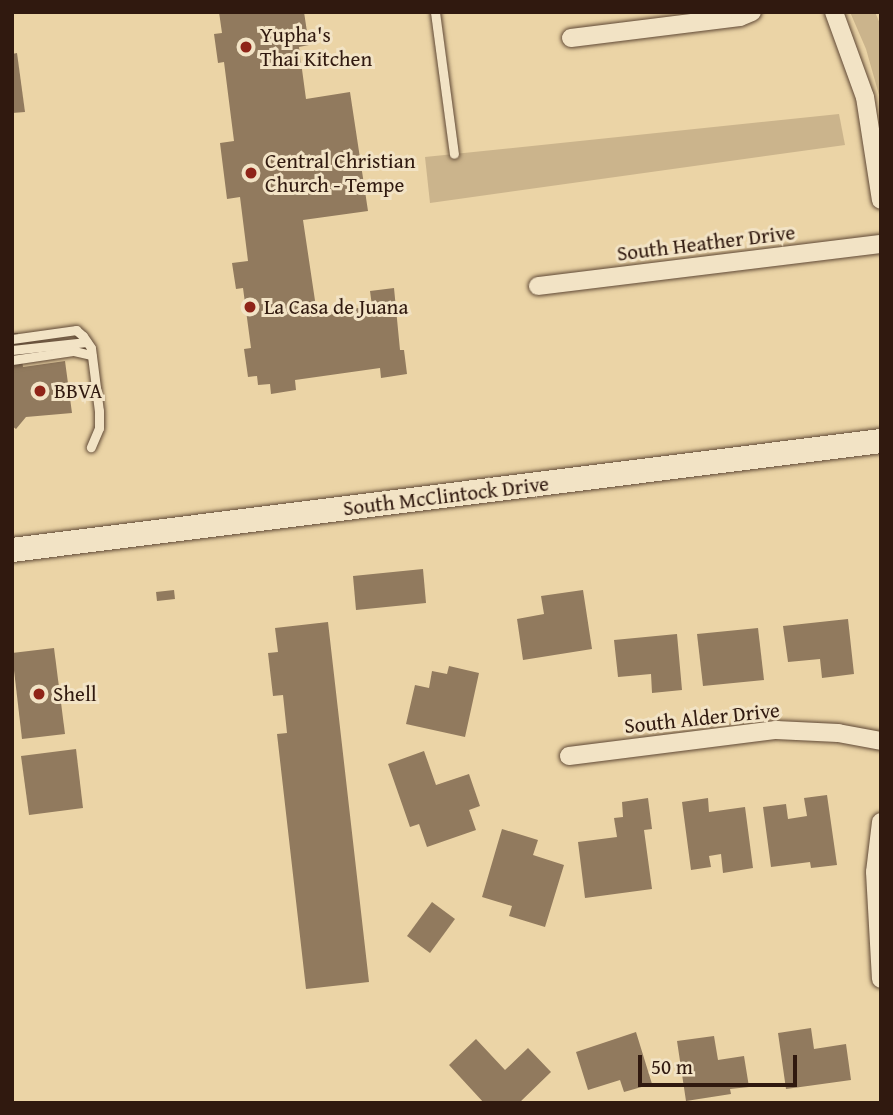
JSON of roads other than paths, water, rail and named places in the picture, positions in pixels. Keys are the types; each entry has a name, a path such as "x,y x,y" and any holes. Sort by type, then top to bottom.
{"main road":[{"name":"South McClintock Drive","path":"12,550 881,442"}],"street":[{"path":"571,38 740,18 752,12"},
{"path":"834,12 865,97 881,200"},
{"name":"South Heather Drive","path":"538,286 881,244"},
{"name":"South Alder Drive","path":"569,756 776,730 838,733 881,741"},
{"path":"881,822 875,872 881,979"}],"lane":[{"path":"435,12 454,153"},
{"path":"12,339 76,330 87,342 92,355 99,428 91,447"},
{"path":"12,350 87,342"},
{"path":"12,360 74,351 92,355"}],"place":[{"name":"Yupha's Thai Kitchen","path":"246,47"},
{"name":"Central Christian Church - Tempe","path":"251,173"},
{"name":"La Casa de Juana","path":"250,307"},
{"name":"BBVA","path":"40,391"},
{"name":"Shell","path":"39,694"}]}
